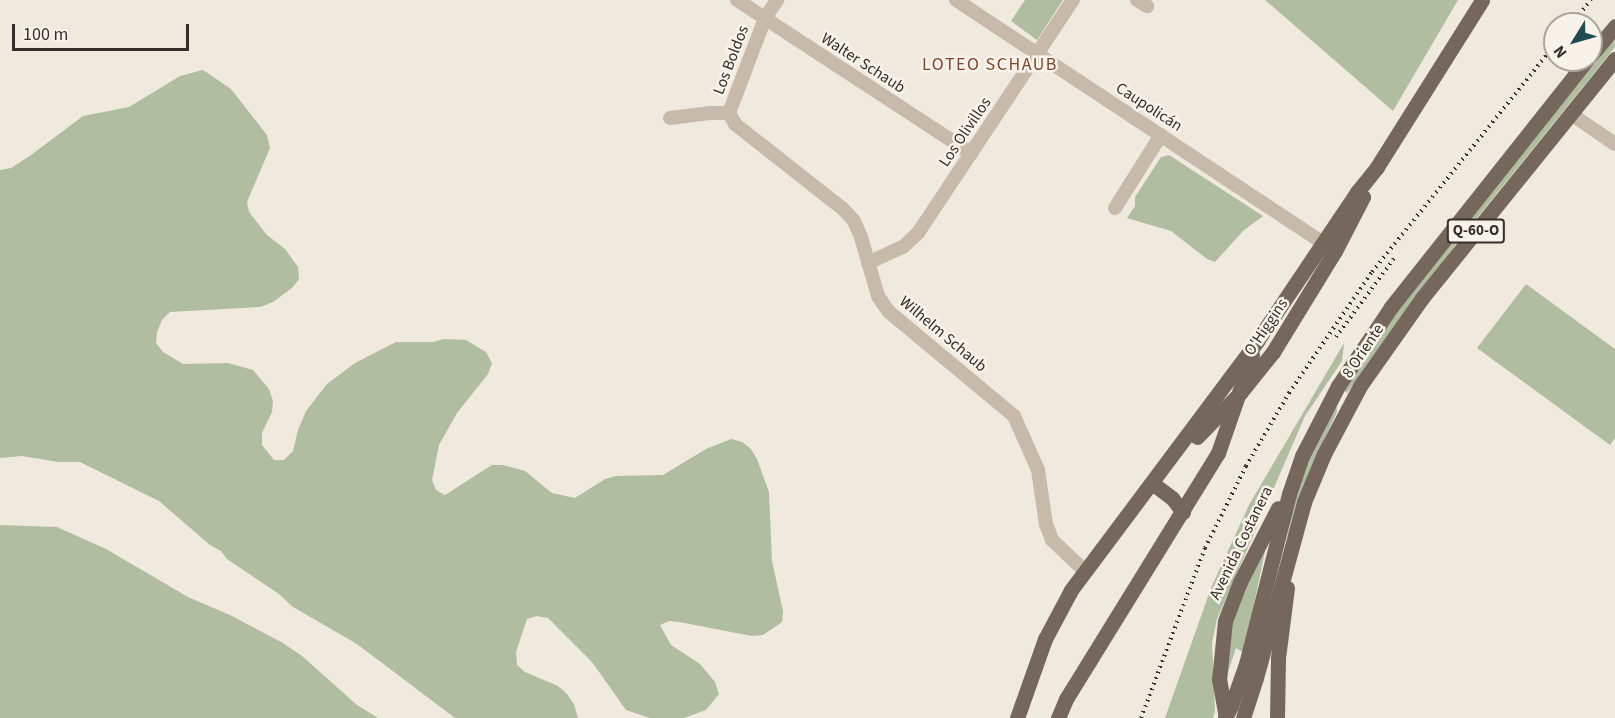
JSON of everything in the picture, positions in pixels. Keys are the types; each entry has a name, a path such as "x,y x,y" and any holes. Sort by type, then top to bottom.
{"main road":[{"name":"O'Higgins","path":"1152,483 1240,393 1273,352 1329,247 1482,0"},
{"path":"1603,40 1615,26"},
{"name":"8 Oriente","path":"1243,718 1304,502 1324,454 1370,370 1422,298 1615,59"},
{"name":"8 Oriente","path":"1227,714 1246,664 1285,507 1302,456 1338,386 1380,322 1578,72"},
{"name":"O'Higgins","path":"1017,718 1045,639 1085,570 1329,247"},
{"path":"1058,718 1066,699 1183,512 1223,442 1257,341"},
{"name":"Avenida Costanera","path":"1227,714 1219,680 1225,621 1240,582 1302,456"},
{"path":"1152,483 1172,498 1183,512"},
{"path":"1277,718 1278,658 1293,537"}],"street":[{"name":"Walter Schaub","path":"737,0 972,153"},
{"name":"Los Boldos","path":"670,118 708,112 729,113 765,18 777,0"},
{"name":"Caupolicán","path":"956,0 1329,247"},
{"name":"Los Olivillos","path":"868,263 895,251 914,238 1073,0"},
{"name":"Wilhelm Schaub","path":"729,113 740,129 849,215 857,227 878,296 888,310 1014,417 1038,470 1046,524 1052,540 1085,570"},
{"path":"1571,114 1615,144"},
{"path":"1115,208 1161,135"}],"green space":[{"path":"1025,0 1063,0 1037,40 1011,21"},
{"path":"1265,0 1458,0 1393,111"},
{"path":"1614,39 1615,47 1603,62 1603,53"},
{"path":"203,70 231,89 267,135 270,148 247,202 249,212 267,235 285,249 298,267 299,279 292,288 273,302 260,307 170,312 162,320 157,332 156,343 163,352 183,364 228,363 253,370 269,389 273,401 272,412 262,433 262,445 274,460 284,460 293,451 306,411 327,384 355,363 396,342 466,340 486,352 492,363 488,374 457,413 439,445 432,480 436,490 445,495 492,465 503,465 525,471 552,493 575,498 605,479 616,476 663,475 706,449 731,439 742,442 751,449 757,459 769,492 772,561 783,611 782,622 763,635 752,636 679,622 669,621 660,625 671,645 700,664 715,682 719,694 706,710 684,718 650,718 626,710 592,662 548,618 537,616 527,619 516,652 517,665 525,672 558,686 574,704 578,718 455,718 357,644 293,607 279,594 227,559 221,551 210,545 159,501 80,462 58,462 22,456 0,458 0,170 11,168 31,155 83,116 129,107 180,76"},
{"path":"1588,72 1595,72 1456,244 1347,393 1342,389 1405,300"},
{"path":"1169,155 1263,216 1243,231 1215,262 1207,259 1171,231 1127,218 1135,206 1135,197 1161,157"},
{"path":"1526,284 1615,349 1615,438 1610,445 1477,348"},
{"path":"1344,343 1342,361 1305,416 1217,619 1212,643 1215,711 1213,718 1165,718 1211,588 1249,505"},
{"path":"1336,402 1337,412 1323,442 1287,539 1296,492 1311,452"},
{"path":"0,525 57,527 106,549 188,597 230,615 283,643 302,656 357,705 378,718 0,718"},
{"path":"1265,551 1244,653 1236,648 1226,678 1228,646 1234,611"}],"railway":[{"path":"1582,12 1591,0"},
{"path":"1141,718 1205,548 1246,466 1289,393 1372,272 1543,59"},
{"path":"1336,337 1395,257"}],"district":[{"name":"LOTEO SCHAUB","path":"990,65"}]}
